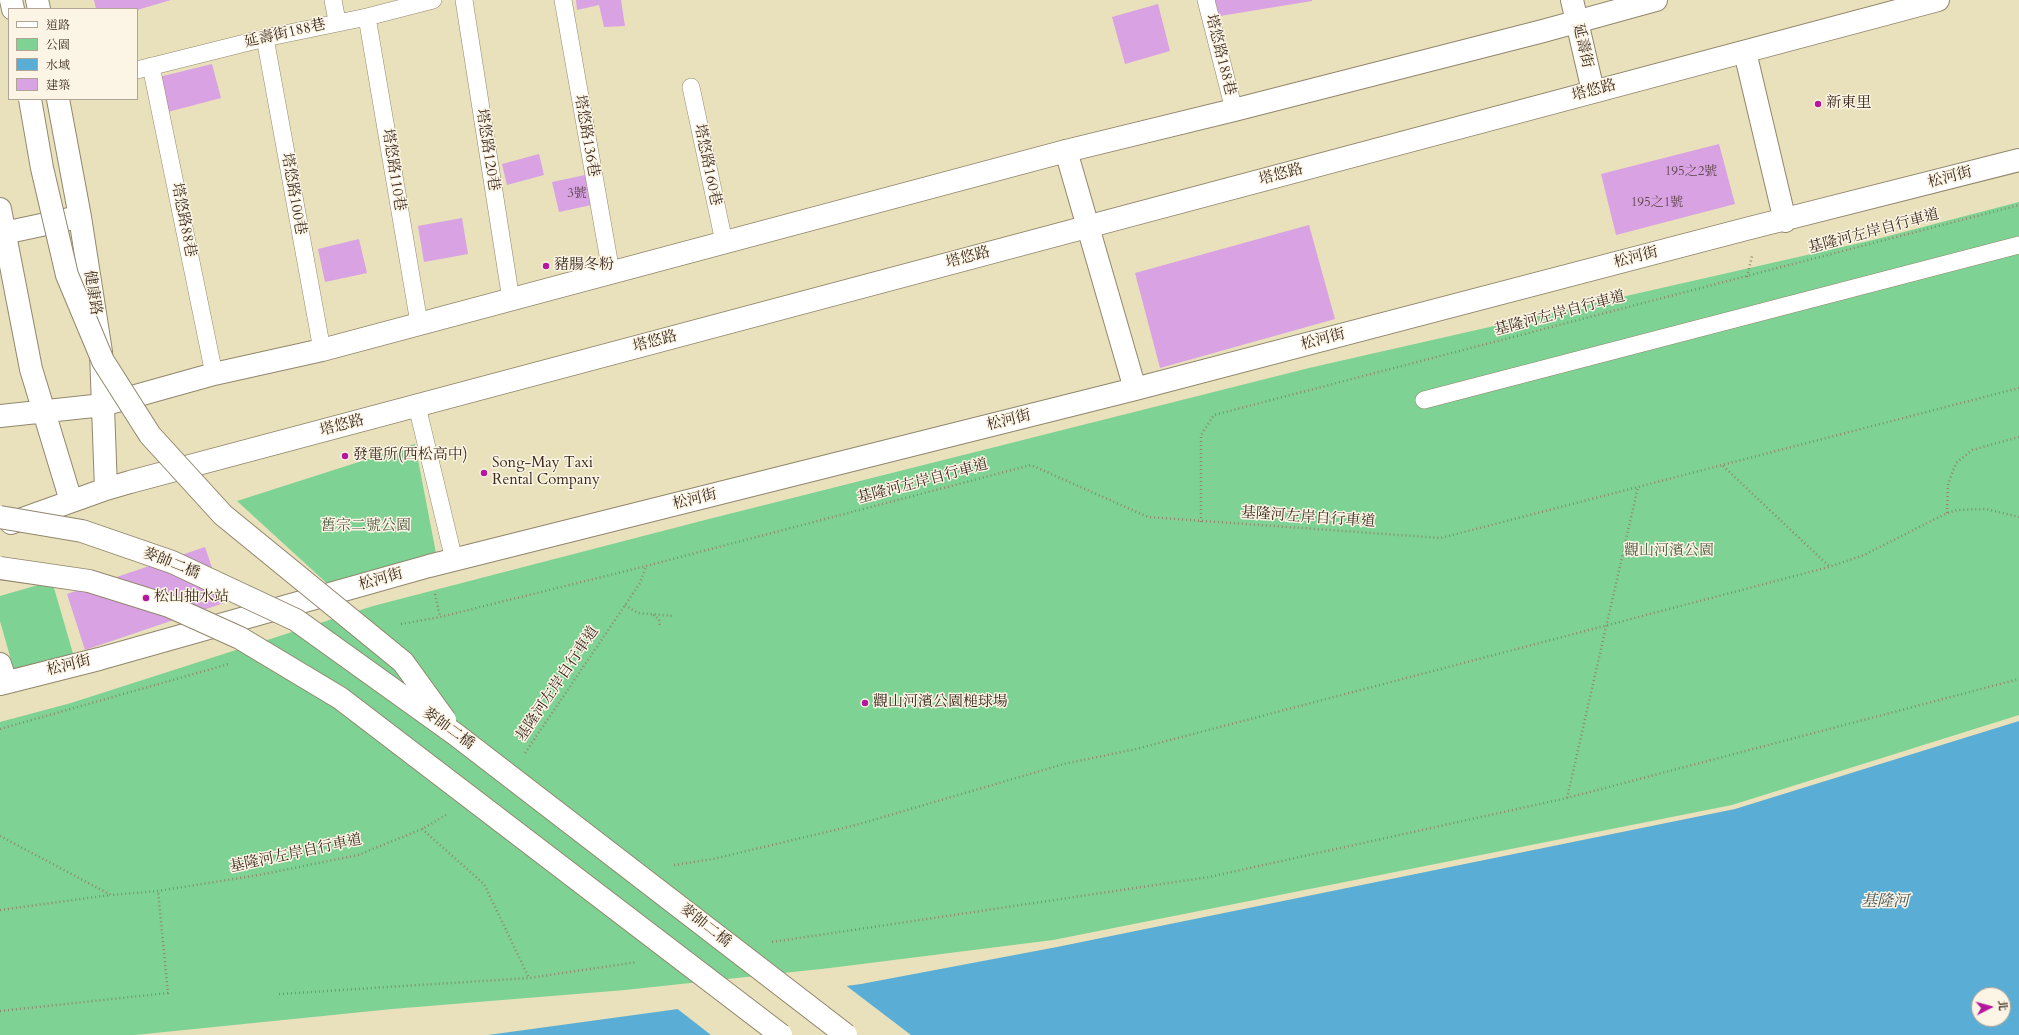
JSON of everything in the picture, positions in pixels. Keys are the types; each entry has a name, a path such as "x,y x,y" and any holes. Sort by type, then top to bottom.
{"main road":[{"name":"延壽街","path":"1572,0 1593,91"},
{"path":"0,416 103,405 214,374 322,350 1066,151 1234,110 1577,22 1656,0"},
{"name":"塔悠路","path":"0,527 106,489 1938,0"},
{"path":"1745,52 1785,221"},
{"path":"30,100 42,168 67,275 103,361 150,435 223,515 403,662 455,734"},
{"name":"健康路","path":"58,100 80,217 101,352 106,489"},
{"path":"1066,151 1135,389"},
{"name":"松河街","path":"2,676 99,659 454,560 1135,389 1723,235 1785,221 2019,160"},
{"path":"0,209 31,369 71,502"},
{"path":"4,233 80,217"},
{"name":"麥帥二橋","path":"0,517 82,531 172,562 296,620 455,734 846,1035"},
{"path":"0,568 89,581 169,606 240,638 340,698 780,1035"}],"lane":[{"path":"333,0 337,22"},
{"name":"延壽街188巷","path":"144,68 265,38 367,17 433,0"},
{"name":"塔悠路120巷","path":"464,0 511,300"},
{"name":"塔悠路136巷","path":"563,0 611,272"},
{"name":"塔悠路188巷","path":"1206,0 1234,110"},
{"name":"塔悠路110巷","path":"367,17 420,324"},
{"name":"塔悠路100巷","path":"265,38 322,350"},
{"name":"塔悠路88巷","path":"144,68 214,374"},
{"name":"塔悠路160巷","path":"691,87 724,242"},
{"path":"1424,400 2019,245"},
{"path":"417,406 454,560"}],"path":[{"name":"基隆河左岸自行車道","path":"1201,522 1201,435 1214,415 2019,205"},
{"path":"1747,277 1752,256"},
{"name":"基隆河左岸自行車道","path":"394,625 440,617 646,566 1031,465 1148,517 1441,538 2019,388"},
{"path":"1947,513 1948,484 1956,463 1972,450 2019,437"},
{"path":"1723,466 1829,567"},
{"path":"1567,798 1638,487"},
{"path":"667,867 714,859 856,825 1064,764 1136,749 1606,624 1829,567 1864,555 1947,513 1957,510 1986,509 2019,518"},
{"name":"基隆河左岸自行車道","path":"524,755 640,583 646,566"},
{"path":"435,592 440,617"},
{"path":"624,605 638,613 673,616"},
{"path":"653,615 659,619 660,626"},
{"path":"0,729 133,690 232,664"},
{"path":"771,942 1210,877 1567,798 2019,679"},
{"name":"基隆河左岸自行車道","path":"0,910 111,895 158,891 259,875 358,855 422,829 448,814"},
{"path":"422,829 484,884 529,978"},
{"path":"0,836 111,895"},
{"path":"0,1011 168,993 158,891"},
{"path":"279,994 529,978 638,961"}],"green space":[{"name":"觀山河濱公園","path":"2019,202 2019,715 1732,805 1053,940 830,968 625,990 392,1009 135,1035 0,1035 0,722 71,703 373,606 705,520 1309,368 1873,240"},
{"name":"舊宗二號公園","path":"415,444 440,574 343,598 237,501"},
{"path":"52,581 74,657 15,674 0,621 0,596"}],"water":[{"name":"基隆河","path":"2019,721 2019,1035 488,1035 861,984 1057,947 1735,809"}],"pier":[{"path":"844,984 911,1035 711,1035 675,1007"}],"building":[{"path":"94,0 171,0 138,10 138,8 96,8"},
{"path":"576,0 621,0 625,26 604,27 599,5 577,10"},
{"path":"1211,0 1312,0 1312,1 1214,17"},
{"path":"1158,4 1170,51 1125,64 1112,17"},
{"path":"212,64 221,98 164,113 155,78"},
{"path":"1719,144 1735,204 1616,235 1601,174"},
{"path":"539,154 544,175 507,185 502,164"},
{"path":"590,174 596,204 559,212 552,182"},
{"path":"462,218 468,254 424,262 418,226"},
{"path":"1309,225 1335,319 1160,368 1135,273"},
{"path":"359,239 367,273 325,282 318,249"},
{"name":"松山抽水站","path":"205,547 224,603 85,650 67,594"}],"place":[{"name":"新東里","path":"1818,104"},
{"name":"豬腸冬粉","path":"546,266"},
{"name":"發電所(西松高中)","path":"345,456"},
{"name":"Song-May Taxi Rental Company","path":"484,473"},
{"name":"松山抽水站","path":"146,598"},
{"name":"觀山河濱公園槌球場","path":"865,703"}]}
